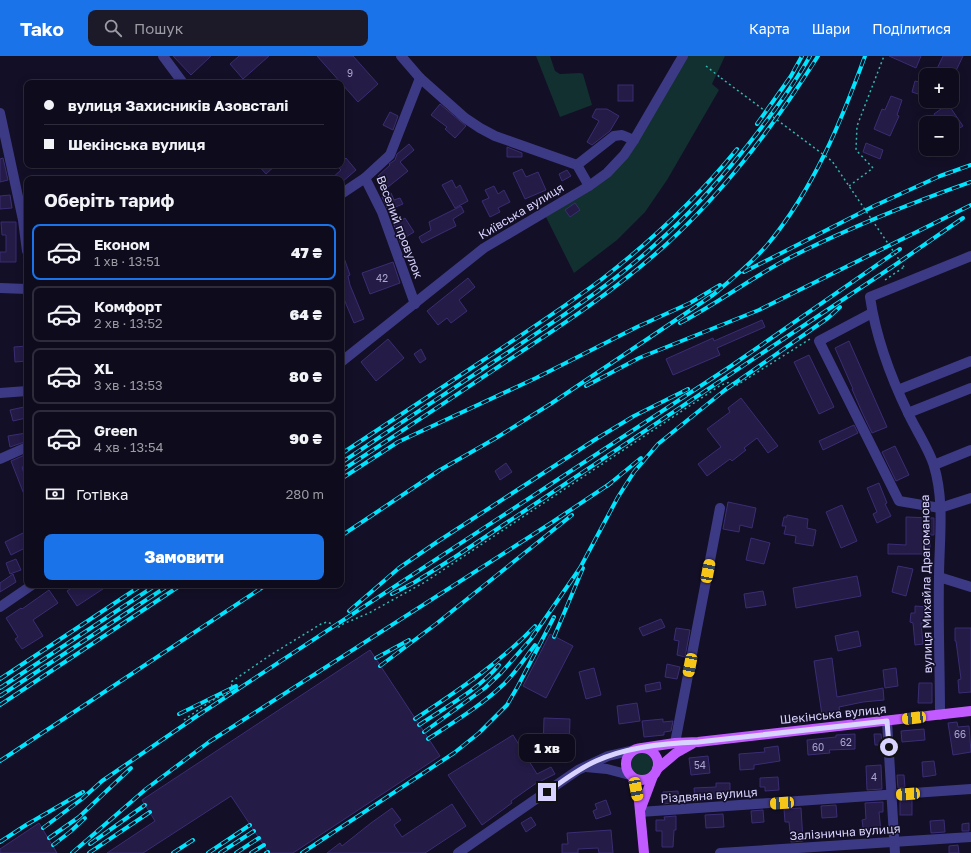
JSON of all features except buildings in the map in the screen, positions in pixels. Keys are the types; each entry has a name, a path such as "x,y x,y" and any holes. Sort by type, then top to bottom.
{"main road":[{"name":"Шекінська вулиця","path":"638,749 675,743 698,742 971,711"},
{"name":"Шекінська вулиця","path":"655,773 676,753 698,742"},
{"path":"640,812 658,761 654,753 647,749 638,749 628,755 626,759 626,768 631,777 640,812 644,853"},
{"path":"631,777 641,781 655,773"}],"street":[{"path":"163,56 181,80"},
{"path":"401,56 420,78 465,118 495,136 577,165 589,186"},
{"name":"Київська вулиця","path":"344,360 488,245 602,178 614,167 634,140 683,56"},
{"name":"Веселий провулок","path":"415,304 382,212 365,178 390,155 420,78"},
{"path":"0,113 24,228"},
{"path":"577,165 614,136 622,135 634,140"},
{"path":"344,192 365,178"},
{"name":"вулиця Михайла Драгоманова","path":"940,715 938,577 940,508 937,476 934,464 908,413 886,360 872,313 870,297 971,256"},
{"path":"0,288 24,289"},
{"path":"872,313 819,341 899,502 940,508 971,498"},
{"path":"898,390 971,361"},
{"path":"908,413 971,388"},
{"path":"0,393 24,390"},
{"path":"0,459 24,449"},
{"path":"934,464 971,450"},
{"path":"675,743 720,508"},
{"path":"938,577 971,587"},
{"path":"0,607 28,588"},
{"path":"887,721 896,853"},
{"name":"Шекінська вулиця","path":"458,853 584,767 608,756 638,749"},
{"path":"584,767 607,769 631,777"},
{"name":"Різдвяна вулиця","path":"640,812 971,790"},
{"name":"Залізнична вулиця","path":"720,853 971,837"}],"path":[{"path":"849,186 873,168 856,150 857,126 884,56"},
{"path":"706,66 832,161 904,267"},
{"path":"184,720 210,702 230,692 232,687 231,682 272,654 321,624 327,622 339,627 425,582 721,385 730,382 737,385 814,337"}],"green space":[{"path":"536,56 550,56 555,71 560,74 583,74 592,105 560,117"},
{"path":"683,56 725,56 712,84 719,90 667,180 645,212 617,240 574,273 544,213 613,167"},
{"path":"642,753 650,756 653,764 650,772 642,775 634,772 631,764 634,756"}],"railway":[{"path":"757,124 791,76 802,56"},
{"path":"344,461 566,314 641,257 683,219 726,171 756,135 796,79 810,56"},
{"path":"344,469 570,319 651,258 712,199 768,130 818,56"},
{"path":"344,534 440,470 496,438 552,403 713,295 735,277 768,244 784,223 813,177 836,130 865,56"},
{"path":"344,452 543,321 602,279 673,218 722,167 737,149"},
{"path":"744,272 874,206 940,176 971,165"},
{"path":"680,323 795,255 882,216 971,182"},
{"path":"586,386 639,358 759,310 971,205"},
{"path":"392,594 415,582 455,557 892,267 963,218"},
{"path":"43,828 82,799 102,781 197,716 731,366 900,249"},
{"path":"344,477 398,442 536,378 637,327 690,303 720,285"},
{"path":"424,732 485,688 501,673 531,639 580,568 618,497 634,472 658,444 725,390 828,318 840,307"},
{"path":"349,611 399,568 437,542 596,439 634,416 688,389"},
{"path":"607,486 641,458"},
{"path":"72,853 146,789 209,742 611,483"},
{"path":"380,666 436,624 572,515"},
{"path":"554,637 583,568"},
{"path":"0,679 137,588"},
{"path":"0,688 151,588"},
{"path":"0,696 164,588"},
{"path":"0,705 176,588"},
{"path":"0,761 261,588"},
{"path":"302,853 454,753 479,733 507,705 554,617"},
{"path":"415,719 493,664 535,626"},
{"path":"376,658 409,640"},
{"path":"428,739 468,713 495,692 512,675 535,645"},
{"path":"419,725 472,690 499,665"},
{"path":"179,714 236,686"},
{"path":"49,838 79,817 131,768"},
{"path":"0,842 83,792"},
{"path":"90,844 145,805"},
{"path":"89,853 150,812"},
{"path":"53,845 85,818"},
{"path":"208,853 250,825"},
{"path":"220,853 254,831"},
{"path":"236,853 259,838"},
{"path":"173,853 193,840"},
{"path":"251,853 264,845"}],"route":[{"path":"547,792 578,770 608,756 621,752 675,743 698,742 887,721 889,747"}]}
